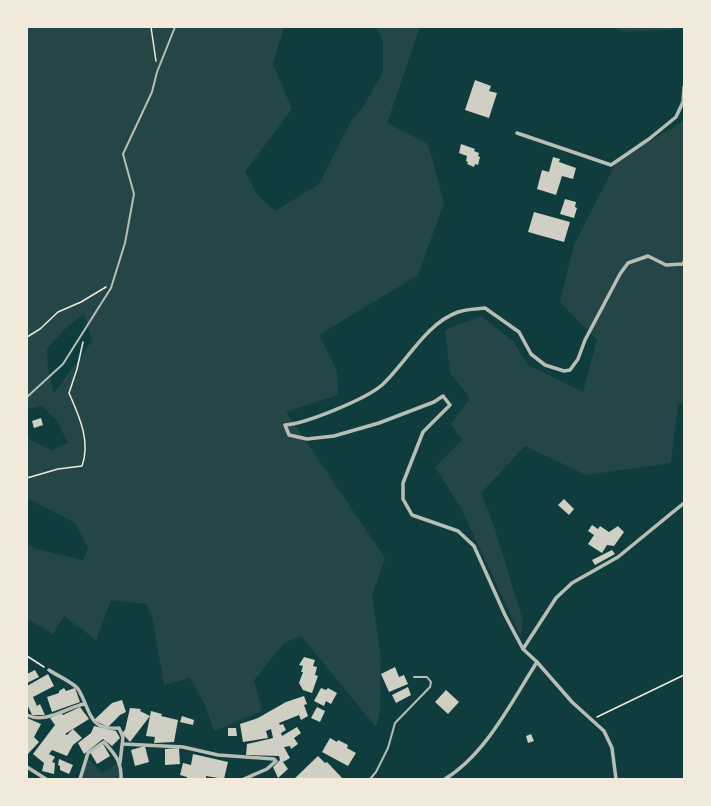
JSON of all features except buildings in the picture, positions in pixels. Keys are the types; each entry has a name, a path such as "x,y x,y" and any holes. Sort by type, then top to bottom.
{"street":[{"path":"517,133 611,165 649,139 676,117 683,102 684,87"},
{"path":"616,779 612,748 604,731 572,702 537,662 523,649 505,615 474,546 458,531 412,515 403,499 403,483 423,432 450,405 443,396 434,402 379,423 334,436 307,439 289,435 284,425 297,424 335,409 381,385 442,319 459,311 485,308 519,332 531,354 545,365 564,371 570,370 578,360 585,340 620,274 628,263 648,256 666,265 683,264 684,262"},
{"path":"523,649 540,620 561,593 572,583 618,557 684,503"},
{"path":"445,779 456,772 491,735 537,662"},
{"path":"49,670 78,688 90,716 99,726 108,729 119,728 123,737 120,763 121,779"},
{"path":"27,715 35,719 84,704"},
{"path":"80,779 88,753 104,742 116,755 120,763"},
{"path":"123,744 183,747 218,755 274,759 276,762 267,769 244,779"},
{"path":"27,767 46,779"}],"lane":[{"path":"27,397 63,364 84,332 113,282 125,243 134,194 124,154 152,92 157,72 175,27"},
{"path":"370,779 376,772 388,748 395,723 430,687 432,682 427,677 414,677"}],"path":[{"path":"151,27 157,72"},
{"path":"27,337 40,330 58,312 81,302 113,282"},
{"path":"27,478 58,468 82,466 86,456 83,424 69,393 78,369 84,332"},
{"path":"27,656 49,670"},
{"path":"592,719 684,675"}],"shaded area":[{"path":"27,27 284,27 273,64 292,109 245,172 257,194 275,211 319,184 351,121 363,107 383,72 383,41 376,27 420,27 387,123 428,144 444,203 418,275 319,335 337,371 338,395 286,412 385,558 372,596 381,659 380,711 376,727 301,636 284,643 254,680 262,711 214,731 205,705 190,678 164,685 152,616 146,604 111,600 96,640 64,616 53,634 29,620 27,628 27,544 36,549 83,560 88,548 75,523 27,498 27,434 30,440 51,450 68,443 57,421 42,406 27,409","holes":["84,314 92,341 54,393 48,369 47,349 64,330"]},
{"path":"613,27 684,27 684,29 623,32"},
{"path":"684,121 684,404 678,404 671,463 586,475 525,446 481,493 495,529 523,621 521,637 462,510 435,467 462,440 451,424 470,398 450,373 445,330 481,316 513,341 528,365 583,392 597,340 560,302 574,245 617,161"},
{"path":"88,758 102,773 118,763 121,779 82,779"}]}
